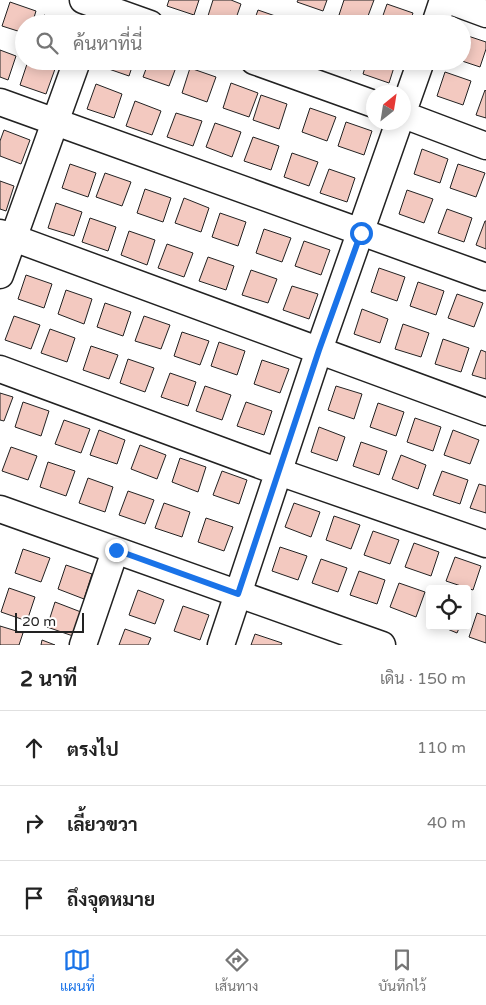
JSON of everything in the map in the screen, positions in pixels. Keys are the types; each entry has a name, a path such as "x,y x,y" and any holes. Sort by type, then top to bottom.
{"street":[{"path":"437,15 443,0"},
{"path":"448,0 486,14"},
{"path":"92,7 119,15"},
{"path":"0,275 6,235 56,122 74,70"},
{"path":"279,70 366,101"},
{"path":"411,89 418,70"},
{"path":"0,102 486,277"},
{"path":"411,118 486,146"},
{"path":"221,645 319,350 396,130"},
{"path":"6,235 486,412"},
{"path":"0,369 279,472 486,544"},
{"path":"0,509 238,594 346,639 382,645"},
{"path":"83,645 116,550"}],"building":[{"path":"169,0 199,0 194,15 167,6"},
{"path":"213,0 231,0 241,4 237,15 208,15"},
{"path":"298,0 327,0 323,11 297,2"},
{"path":"344,0 374,0 368,15 339,15"},
{"path":"10,2 36,11 35,15 15,15 15,30 2,26"},
{"path":"387,4 413,13 412,15 383,15"},
{"path":"258,10 272,15 256,15"},
{"path":"471,37 486,42 486,49 480,67 471,64"},
{"path":"0,50 15,56 15,59 8,80 0,77"},
{"path":"25,70 55,70 46,94 20,85"},
{"path":"112,70 131,70 129,76"},
{"path":"146,70 175,70 169,86 143,77"},
{"path":"189,70 196,70 216,77 207,102 182,93"},
{"path":"364,70 393,70 389,83 363,74"},
{"path":"445,72 471,81 463,105 437,96"},
{"path":"231,83 258,93 249,117 223,108"},
{"path":"96,84 122,94 114,118 87,109"},
{"path":"486,91 486,118 476,115"},
{"path":"261,95 287,104 279,129 253,120"},
{"path":"135,101 161,111 152,135 126,126"},
{"path":"310,108 336,117 327,141 302,132"},
{"path":"176,113 202,121 193,146 167,137"},
{"path":"346,122 372,131 364,155 338,146"},
{"path":"215,123 241,132 232,157 206,147"},
{"path":"4,130 30,140 21,164 0,156 0,141"},
{"path":"253,137 279,146 271,170 244,161"},
{"path":"422,149 448,159 440,183 414,174"},
{"path":"292,153 318,162 309,186 284,177"},
{"path":"70,164 96,173 88,197 62,188"},
{"path":"458,164 485,173 476,197 450,188"},
{"path":"329,169 355,178 347,202 320,193"},
{"path":"105,173 131,182 122,206 96,197"},
{"path":"0,181 14,186 6,211 0,209"},
{"path":"145,189 171,198 163,222 137,213"},
{"path":"407,190 433,199 424,223 399,214"},
{"path":"184,198 209,208 201,232 175,223"},
{"path":"56,203 82,212 74,236 48,228"},
{"path":"447,209 472,218 464,242 438,233"},
{"path":"220,213 246,222 238,246 212,237"},
{"path":"90,218 116,227 108,251 82,242"},
{"path":"486,221 486,249 476,245"},
{"path":"264,229 291,238 282,262 256,253"},
{"path":"129,231 155,240 147,265 121,255"},
{"path":"304,241 330,250 321,275 295,266"},
{"path":"167,244 193,253 184,277 158,268"},
{"path":"208,257 234,266 226,290 199,281"},
{"path":"379,268 405,277 397,301 371,292"},
{"path":"251,270 277,279 268,303 242,295"},
{"path":"26,275 52,284 44,308 18,299"},
{"path":"418,282 444,291 436,315 410,306"},
{"path":"292,286 318,294 309,319 283,310"},
{"path":"66,290 92,299 84,324 58,314"},
{"path":"457,294 483,303 474,327 448,318"},
{"path":"105,303 131,312 123,336 97,327"},
{"path":"362,309 388,319 380,343 354,334"},
{"path":"14,316 40,325 31,349 5,340"},
{"path":"144,316 170,325 161,349 135,341"},
{"path":"403,324 429,333 421,357 395,349"},
{"path":"50,329 75,338 67,362 41,353"},
{"path":"182,332 209,341 200,365 174,356"},
{"path":"443,339 469,348 461,372 435,364"},
{"path":"219,342 245,351 237,375 211,366"},
{"path":"91,346 118,355 109,379 83,370"},
{"path":"481,350 486,352 486,379 472,375"},
{"path":"128,359 154,368 145,392 120,383"},
{"path":"262,360 289,369 280,393 254,384"},
{"path":"170,373 196,382 188,406 161,397"},
{"path":"205,386 231,395 222,420 196,411"},
{"path":"336,386 362,394 354,419 328,410"},
{"path":"0,393 13,397 4,421 0,420"},
{"path":"23,402 49,411 41,436 15,427"},
{"path":"246,402 272,411 264,435 237,426"},
{"path":"378,403 404,412 396,436 370,427"},
{"path":"415,418 441,427 433,451 407,442"},
{"path":"64,420 90,429 81,453 55,444"},
{"path":"319,427 345,437 337,461 311,452"},
{"path":"99,430 125,440 117,464 90,455"},
{"path":"453,430 479,440 470,464 444,455"},
{"path":"361,442 387,451 379,475 353,466"},
{"path":"140,445 166,455 157,479 131,469"},
{"path":"11,447 37,456 28,480 2,471"},
{"path":"401,455 426,465 418,489 392,479"},
{"path":"180,458 206,467 198,492 172,482"},
{"path":"48,462 75,471 66,496 40,487"},
{"path":"222,471 247,480 239,504 213,495"},
{"path":"442,471 468,480 460,504 433,495"},
{"path":"88,478 113,487 105,512 79,503"},
{"path":"479,484 486,486 486,513 470,508"},
{"path":"128,491 154,500 145,524 119,515"},
{"path":"164,503 190,512 182,537 155,528"},
{"path":"294,503 320,512 311,537 285,527"},
{"path":"334,516 360,525 351,549 326,540"},
{"path":"206,518 233,527 224,551 198,542"},
{"path":"373,531 399,540 390,564 364,555"},
{"path":"414,543 439,552 431,576 405,567"},
{"path":"280,547 307,556 298,580 272,571"},
{"path":"23,549 50,558 41,582 15,573"},
{"path":"455,557 481,566 473,590 471,589 471,585 458,585 446,581"},
{"path":"321,559 347,568 338,592 312,583"},
{"path":"66,565 92,574 84,599 58,589"},
{"path":"359,571 385,580 377,604 350,595"},
{"path":"399,583 425,592 416,617 390,607"},
{"path":"9,588 35,597 27,621 1,612"},
{"path":"138,590 164,600 155,624 129,615"},
{"path":"55,602 81,612 73,636 47,627"},
{"path":"183,606 209,615 200,640 174,631"},
{"path":"477,613 486,616 486,643 469,637"},
{"path":"0,626 23,633 19,645 0,645"},
{"path":"125,629 151,638 148,645 119,645"},
{"path":"255,634 282,643 281,645 251,645"},
{"path":"42,640 55,645 41,645"}],"route":[{"path":"116,550 238,594 319,350 361,233"}]}
